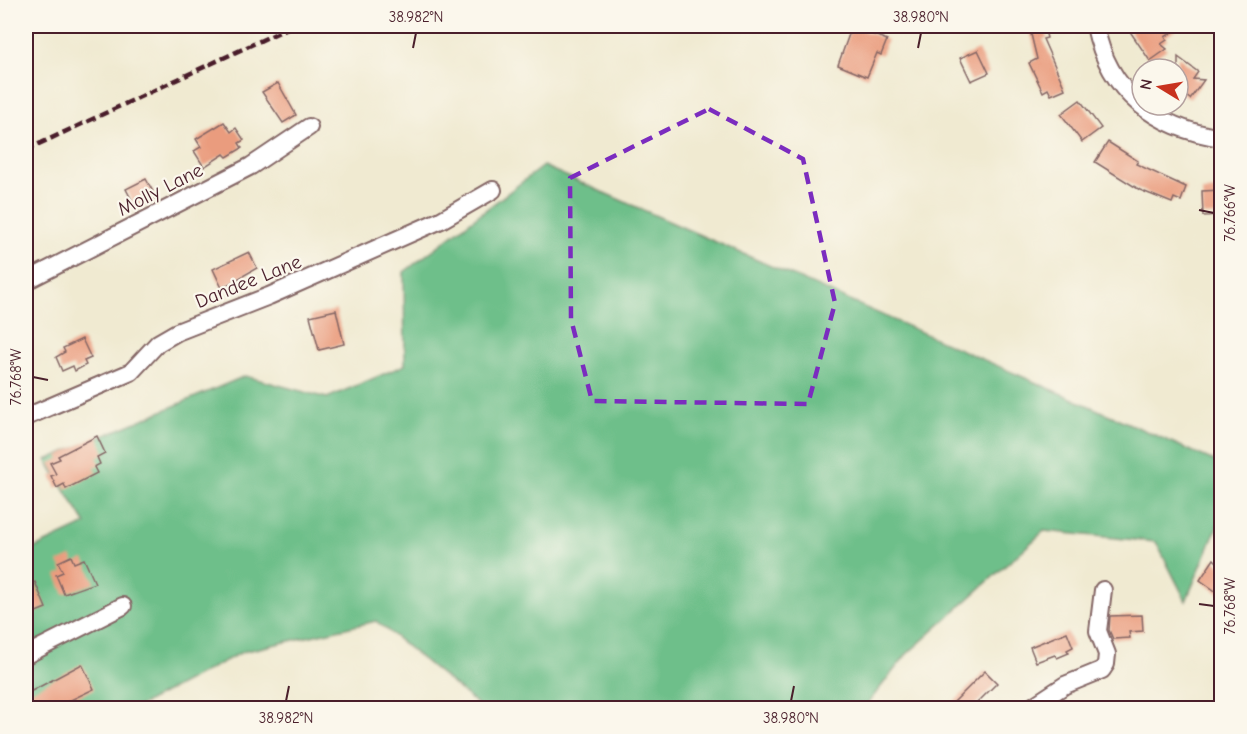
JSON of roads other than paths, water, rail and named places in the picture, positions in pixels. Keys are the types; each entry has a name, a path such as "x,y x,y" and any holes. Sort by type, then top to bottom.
{"street":[{"path":"1095,26 1103,57 1130,96 1168,123 1193,132 1221,138"},
{"name":"Molly Lane","path":"26,281 251,166 309,127"},
{"name":"Dandee Lane","path":"26,417 131,372 158,343 177,332 269,296 441,220 493,190"},
{"path":"1030,708 1044,698 1102,670 1106,664 1107,654 1098,631 1103,590"},
{"path":"26,655 123,606"}],"railway":[{"path":"26,150 292,26"}]}
